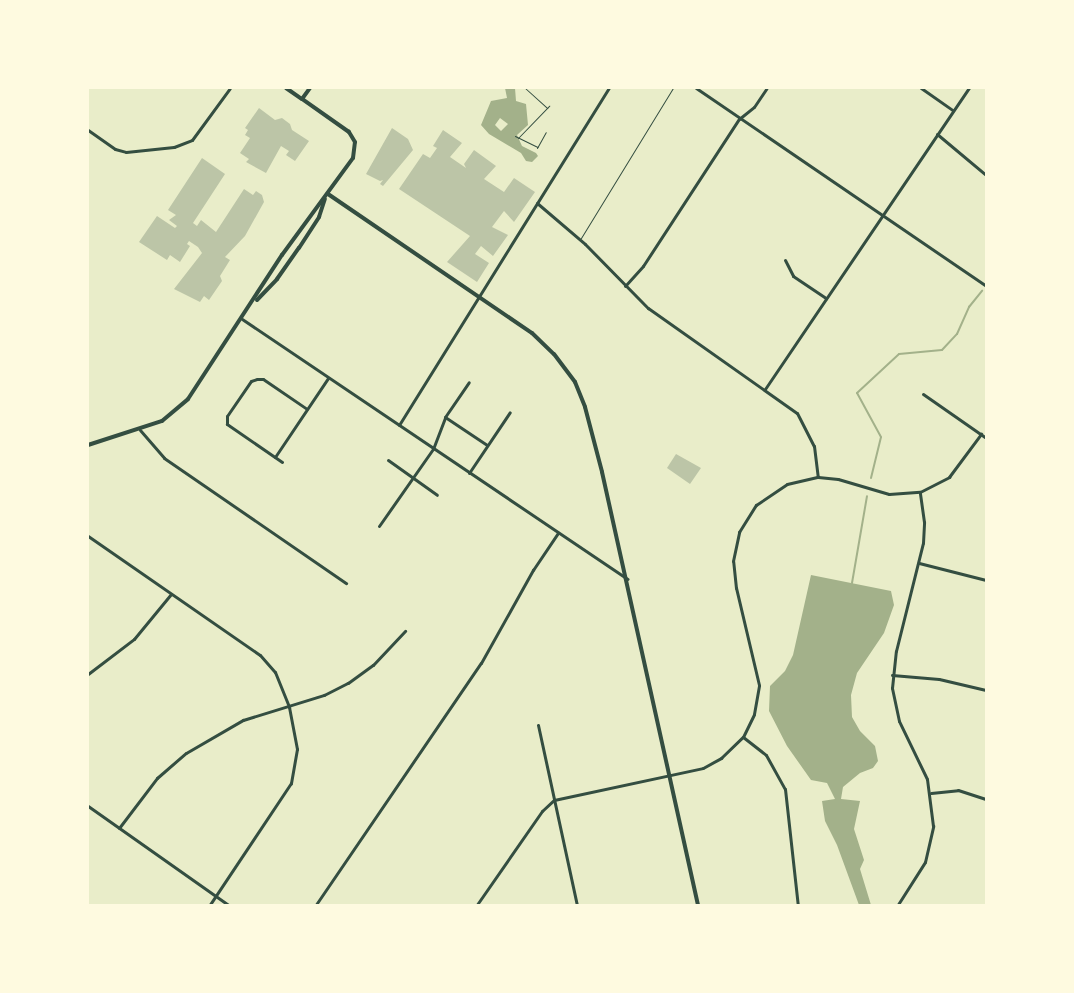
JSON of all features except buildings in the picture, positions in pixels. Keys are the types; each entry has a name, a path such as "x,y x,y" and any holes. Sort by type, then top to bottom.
{"main road":[{"path":"88,445 140,430 162,421 188,399 251,306 282,255 353,158 355,142 345,128 286,88"},
{"path":"302,99 310,88"},
{"path":"327,195 480,297 546,345 575,382 593,433 628,579 698,906"},
{"path":"251,306 289,262 321,214 327,195"}],"street":[{"path":"88,130 115,149 126,152 174,147 192,140 230,88"},
{"path":"399,425 609,88"},
{"path":"696,88 986,286"},
{"path":"921,88 953,110"},
{"path":"765,389 969,88"},
{"path":"625,286 643,266 739,119 754,107 766,89"},
{"path":"937,134 986,175"},
{"path":"537,202 580,239 625,286 667,323 791,408 806,426 817,455 818,477"},
{"path":"785,260 793,276 826,298"},
{"path":"242,319 628,579"},
{"path":"282,462 227,424 227,416 251,381 257,378 263,379 307,409"},
{"path":"275,457 328,378"},
{"path":"379,526 433,448 445,417 469,382"},
{"path":"923,394 986,438"},
{"path":"469,473 510,412"},
{"path":"445,417 487,446"},
{"path":"140,430 164,458 346,583"},
{"path":"476,906 542,811 554,800 670,776 714,762 743,737 754,714 759,685 734,579 736,541 751,511 773,492 793,482 818,477 838,479 889,494 920,492 950,477 981,434"},
{"path":"388,460 437,495"},
{"path":"897,906 920,872 929,850 933,826 931,792 900,721 892,676 919,563 924,533 920,492"},
{"path":"315,906 481,663 533,570 558,533"},
{"path":"88,536 266,661 281,683 289,707 297,749 291,783 209,906"},
{"path":"919,563 986,580"},
{"path":"88,673 134,639 171,594"},
{"path":"119,828 157,778 186,753 243,720 289,707 348,683 373,664 405,631"},
{"path":"892,676 939,679 986,690"},
{"path":"538,725 577,906"},
{"path":"743,737 766,756 785,789 798,906"},
{"path":"931,792 958,790 986,799"},
{"path":"88,806 230,906"}],"lane":[{"path":"580,239 673,88"}],"path":[{"path":"518,138 548,107 525,88"},
{"path":"515,136 537,148 546,132"}],"shaded area":[{"path":"505,88 515,88 516,101 526,104 528,125 517,135 522,146 538,156 532,162 526,161 521,153 489,134 481,125 491,101 507,98","holes":["500,118 508,124 501,131 495,125"]},
{"path":"811,575 891,591 894,605 884,633 857,673 851,695 852,717 860,731 875,746 878,761 873,768 860,773 843,787 841,799 860,801 854,829 864,860 860,869 871,905 859,905 837,845 825,821 822,801 835,799 827,783 811,780 787,746 769,711 770,686 785,671 793,655"}],"waterway":[{"path":"871,478 881,437 857,393 899,354 942,350 957,334 969,307 982,291"},
{"path":"852,583 867,496"}]}
